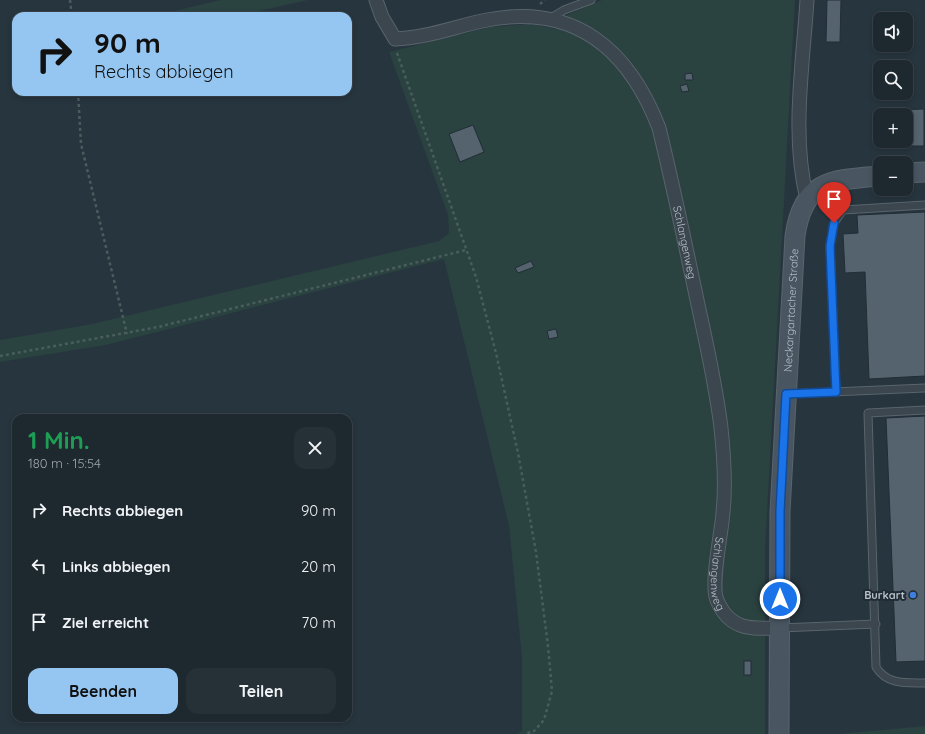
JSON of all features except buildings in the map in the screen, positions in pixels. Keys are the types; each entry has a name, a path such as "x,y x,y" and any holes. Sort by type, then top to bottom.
{"street":[{"path":"376,0 382,17 395,39"},
{"path":"807,0 799,112 801,173 807,199 819,188 833,182 848,178 873,176"},
{"name":"Schlangenweg","path":"395,39 412,38 487,20 507,17 526,16 549,19 573,26 595,37 616,55 635,77 650,102 660,128 712,373 721,427 724,466 724,511 716,581 716,598 728,618 739,626 750,629 779,628"},
{"path":"913,173 925,172"},
{"name":"Neckargartacher Straße","path":"779,734 780,512 794,236 797,218 802,205 807,199"}],"lane":[{"path":"549,19 564,10 591,0"},
{"path":"836,392 830,246 834,223 842,210 925,205"},
{"path":"786,394 925,388"},
{"path":"925,410 868,413 876,624 876,667 881,675 900,683 925,683"},
{"path":"779,628 876,624"}],"path":[{"path":"70,0 72,12"},
{"path":"395,39 399,61 476,277 496,353 518,453 536,552 552,691 544,720 534,731 525,734"},
{"path":"78,96 81,144 127,334"},
{"path":"0,356 127,334 466,250"}],"green space":[{"path":"220,0 308,0 256,12 170,12"},
{"path":"602,0 795,0 765,550 765,734 517,734 522,731 522,658 509,526 444,259 106,345 0,362 0,340 92,324 439,241 449,233 448,215 389,52 490,27 530,24 556,29 567,15"},
{"path":"925,726 925,734 839,734"}],"place":[{"name":"Burkart","path":"913,595"}],"route":[{"path":"780,599 780,512 786,394 836,392 830,246 834,223"}]}
